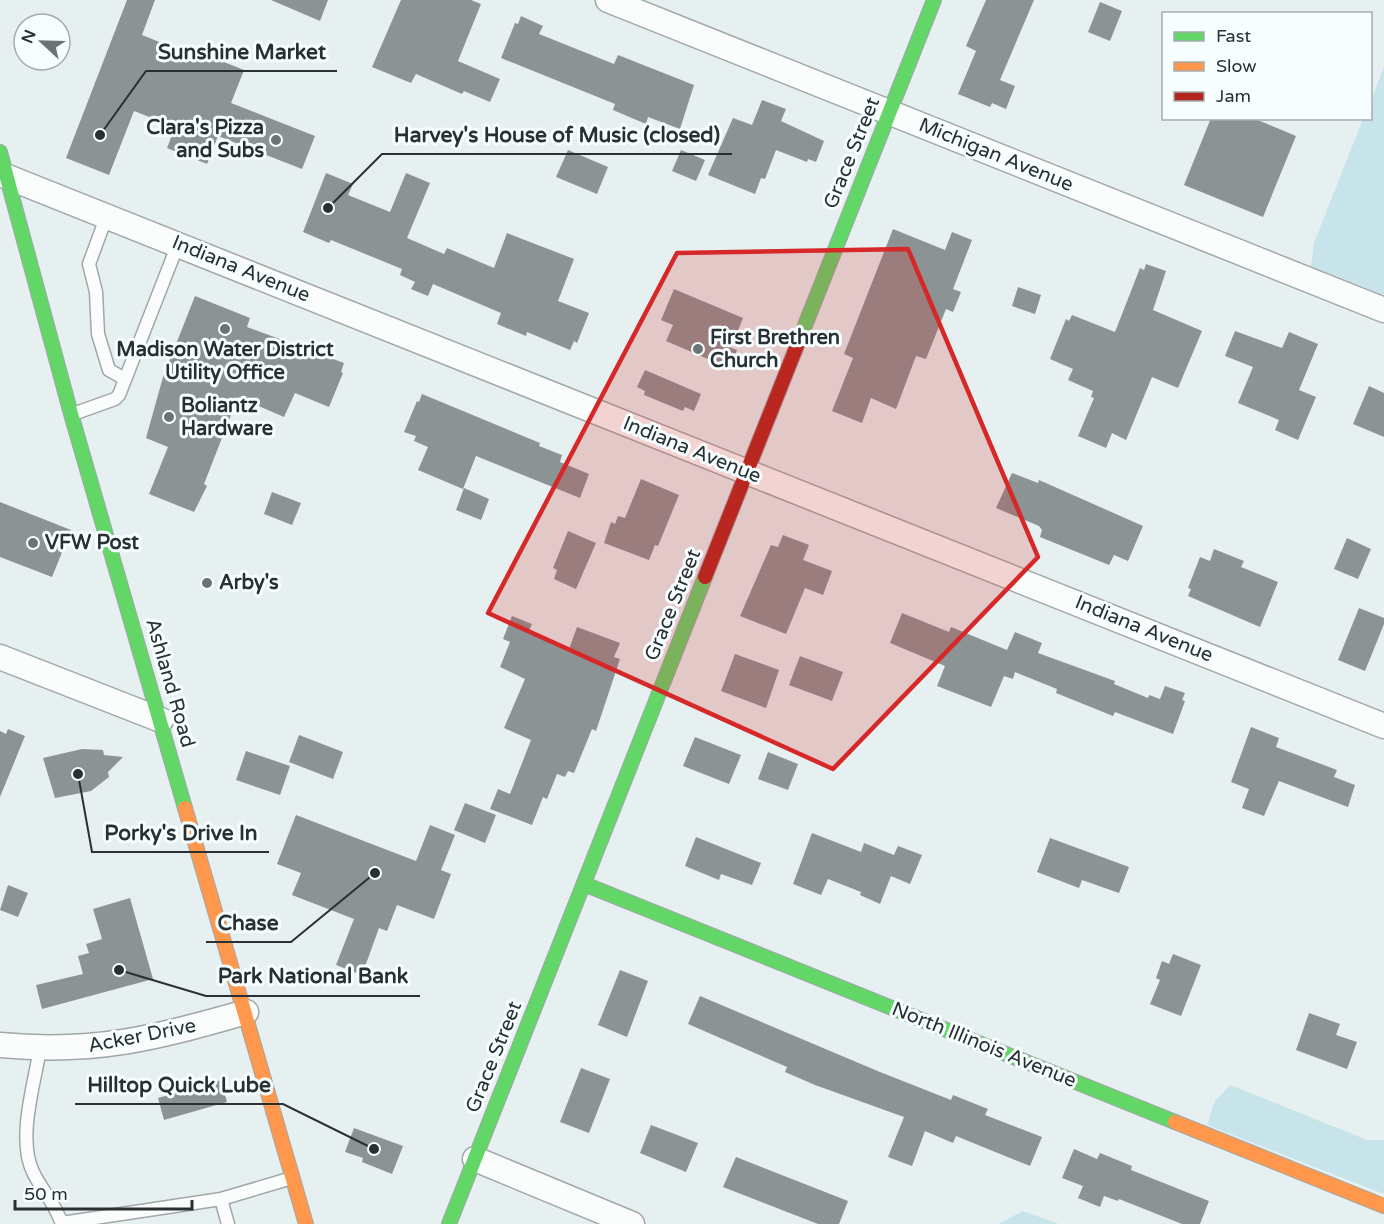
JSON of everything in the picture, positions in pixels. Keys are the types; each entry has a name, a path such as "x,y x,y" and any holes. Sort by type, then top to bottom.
{"street":[{"name":"Michigan Avenue","path":"608,0 1384,310"},
{"name":"Grace Street","path":"449,1224 934,0"},
{"name":"Ashland Road","path":"0,152 3,175 306,1224"},
{"name":"Indiana Avenue","path":"3,175 1384,726"},
{"path":"0,657 161,720"},
{"name":"North Illinois Avenue","path":"584,884 1384,1206"},
{"name":"Acker Drive","path":"0,1045 40,1049 123,1044 163,1036 246,1012"},
{"path":"475,1159 632,1224"}],"lane":[{"path":"106,216 89,264 96,292 96,321 109,370 125,379"},
{"path":"72,414 115,399 125,379 177,244"},
{"path":"40,1049 24,1146 33,1172 54,1202 62,1223 221,1198 292,1178"},
{"path":"221,1198 228,1224"}],"highlighted area":[{"path":"908,249 1038,557 833,769 488,613 677,253"}],"shaded area":[{"path":"1384,67 1384,295 1311,266 1314,243 1363,120 1372,120 1372,98"},
{"path":"1230,1085 1367,1140 1384,1140 1384,1194 1207,1125 1215,1101"},
{"path":"1023,1211 1059,1224 998,1224"}],"building":[{"path":"127,0 155,0 142,35 202,59 204,54 244,70 231,103 315,136 302,169 218,136 207,164 167,148 175,127 134,111 109,175 66,158"},
{"path":"271,0 328,0 320,21"},
{"path":"401,0 471,0 481,4 458,61 500,79 490,102 464,91 462,94 416,74 411,83 372,67"},
{"path":"986,0 1034,0 1000,80 1015,86 1006,109 992,103 990,107 958,94 976,51 966,46"},
{"path":"1100,2 1122,11 1110,41 1088,32"},
{"path":"521,16 543,26 539,34 614,64 618,55 694,85 680,129 648,117 646,124 613,110 615,104 501,58 515,23 518,24"},
{"path":"762,100 786,109 781,121 824,141 816,162 808,159 807,162 776,150 765,179 761,178 755,194 708,175 733,118 752,125"},
{"path":"1210,120 1258,120 1296,136 1263,217 1184,185"},
{"path":"568,150 608,167 597,194 556,177"},
{"path":"681,150 705,160 696,181 672,171"},
{"path":"326,173 353,184 348,195 390,212 406,173 430,183 407,238 444,254 447,248 494,268 507,233 574,259 558,301 589,313 577,343 574,341 570,350 527,332 526,336 497,324 501,313 433,284 428,296 411,289 415,282 400,275 402,269 331,240 329,243 303,232"},
{"path":"893,229 945,250 952,232 972,240 953,289 961,292 953,312 946,309 926,359 916,356 896,409 871,398 862,423 832,411 853,358 844,354"},
{"path":"1146,264 1166,271 1153,310 1202,331 1178,388 1152,377 1126,440 1112,433 1106,448 1078,436 1094,398 1091,397 1093,391 1068,380 1073,369 1050,359 1066,319 1069,321 1072,315 1115,332 1140,268 1144,270"},
{"path":"1018,287 1041,295 1035,314 1012,306"},
{"path":"674,289 743,318 731,348 737,350 729,368 666,341 673,325 661,320"},
{"path":"195,296 250,318 247,327 344,363 341,372 343,373 329,407 295,393 284,417 238,397 204,484 207,486 194,512 149,494 168,447 146,438 163,377"},
{"path":"1235,331 1282,348 1289,332 1318,344 1299,390 1316,397 1298,440 1275,430 1279,420 1238,403 1253,367 1225,356"},
{"path":"645,370 701,394 694,411 685,407 683,411 644,395 645,391 637,387"},
{"path":"1369,386 1384,393 1384,437 1353,424"},
{"path":"422,394 540,443 539,446 562,455 560,462 589,474 580,498 476,456 463,489 418,470 428,447 414,441 416,436 404,432"},
{"path":"1012,473 1038,483 1039,480 1143,526 1128,561 1114,555 1109,565 1040,537 1042,530 1039,526 996,508"},
{"path":"641,479 679,495 658,546 655,545 649,560 604,543 611,522 615,524 618,516 625,518"},
{"path":"464,488 489,499 481,520 456,510"},
{"path":"272,492 301,503 292,525 264,514"},
{"name":"VFW Post","path":"0,502 71,530 52,577 0,557"},
{"path":"568,531 596,543 576,589 554,579 557,570 553,568"},
{"path":"783,535 809,545 803,560 832,571 823,595 805,588 786,634 740,616 771,545 778,547"},
{"path":"1347,538 1371,549 1358,579 1334,569"},
{"path":"1214,549 1244,561 1241,567 1278,582 1260,627 1188,596 1191,589 1188,588 1200,557 1210,561"},
{"path":"1359,608 1384,618 1384,624 1365,671 1338,660"},
{"path":"902,613 949,632 951,627 1007,650 1015,632 1042,643 1038,653 1115,681 1114,684 1148,698 1149,695 1160,699 1165,686 1185,693 1182,700 1185,701 1173,734 1115,712 1113,716 1056,693 1057,689 1015,672 1013,679 1004,676 991,707 937,686 945,666 890,643"},
{"path":"512,616 532,624 528,633 569,649 577,627 620,643 614,657 620,659 596,731 592,729 574,773 568,771 565,777 557,774 547,799 543,797 532,825 490,809 498,789 510,794 531,740 504,728 525,679 500,667 510,642 503,639"},
{"path":"735,654 779,670 766,708 721,691"},
{"path":"800,656 843,672 832,701 789,685"},
{"path":"1251,727 1279,738 1276,747 1337,770 1334,777 1355,785 1348,807 1279,781 1264,816 1242,808 1249,789 1231,782"},
{"path":"8,729 25,736 0,797 0,731 6,734"},
{"path":"299,735 343,752 333,779 289,762"},
{"path":"695,737 741,755 729,784 683,766"},
{"path":"82,749 103,750 104,755 123,757 108,772 109,777 91,791 55,798 43,758"},
{"path":"246,751 290,766 280,795 236,780"},
{"path":"768,752 798,764 788,790 758,779"},
{"path":"465,803 496,815 485,843 454,830"},
{"path":"296,815 416,861 430,825 455,835 441,870 451,874 434,919 397,905 387,931 379,928 362,975 336,965 354,919 292,895 301,873 277,864"},
{"path":"812,833 861,852 864,843 894,855 898,846 922,855 910,884 891,876 880,904 860,895 861,892 828,879 821,895 793,884"},
{"path":"696,837 761,863 752,885 721,874 719,880 685,866"},
{"path":"1050,838 1129,867 1119,893 1082,880 1079,888 1037,872"},
{"path":"8,885 28,893 18,917 0,910"},
{"path":"130,898 153,979 42,1009 36,985 83,974 78,956 89,953 86,944 102,939 93,909"},
{"path":"1173,954 1201,965 1181,1016 1150,1004 1160,980 1156,978 1162,961 1169,964"},
{"path":"620,970 648,981 627,1037 598,1025"},
{"path":"700,996 951,1100 953,1095 988,1109 985,1115 1042,1137 1030,1166 956,1136 953,1143 925,1131 912,1166 888,1157 904,1117 815,1085 785,1072 787,1067 688,1024"},
{"path":"1309,1013 1340,1024 1336,1035 1357,1042 1347,1069 1296,1050"},
{"path":"581,1068 610,1079 589,1133 560,1122"},
{"path":"221,1080 227,1102 164,1120 158,1098"},
{"path":"651,1125 698,1143 686,1172 640,1153"},
{"path":"354,1128 403,1146 392,1174 362,1162 363,1158 345,1152"},
{"path":"1074,1149 1097,1159 1100,1153 1132,1166 1131,1170 1209,1201 1200,1224 1182,1224 1119,1199 1118,1201 1104,1196 1100,1207 1078,1198 1083,1186 1062,1178"},
{"path":"736,1157 848,1201 839,1224 818,1224 723,1187"}],"traffic: fast":[{"path":"800,338 934,0"},
{"path":"0,152 71,414 185,808"},
{"path":"449,1224 705,577"},
{"path":"584,884 1175,1122"}],"traffic: slow":[{"path":"185,808 306,1224"},
{"path":"1175,1122 1384,1206"}],"traffic: jam":[{"path":"705,577 800,338"}],"place":[{"name":"Sunshine Market","path":"100,135"},
{"name":"Clara's Pizza and Subs","path":"276,140"},
{"name":"Harvey's House of Music (closed)","path":"328,208"},
{"name":"Madison Water District Utility Office","path":"225,329"},
{"name":"First Brethren Church","path":"698,349"},
{"name":"Boliantz Hardware","path":"169,417"},
{"name":"VFW Post","path":"33,543"},
{"name":"Arby's","path":"207,583"},
{"name":"Porky's Drive In","path":"78,774"},
{"name":"Chase","path":"375,873"},
{"name":"Park National Bank","path":"119,970"},
{"name":"Hilltop Quick Lube","path":"374,1149"}]}
